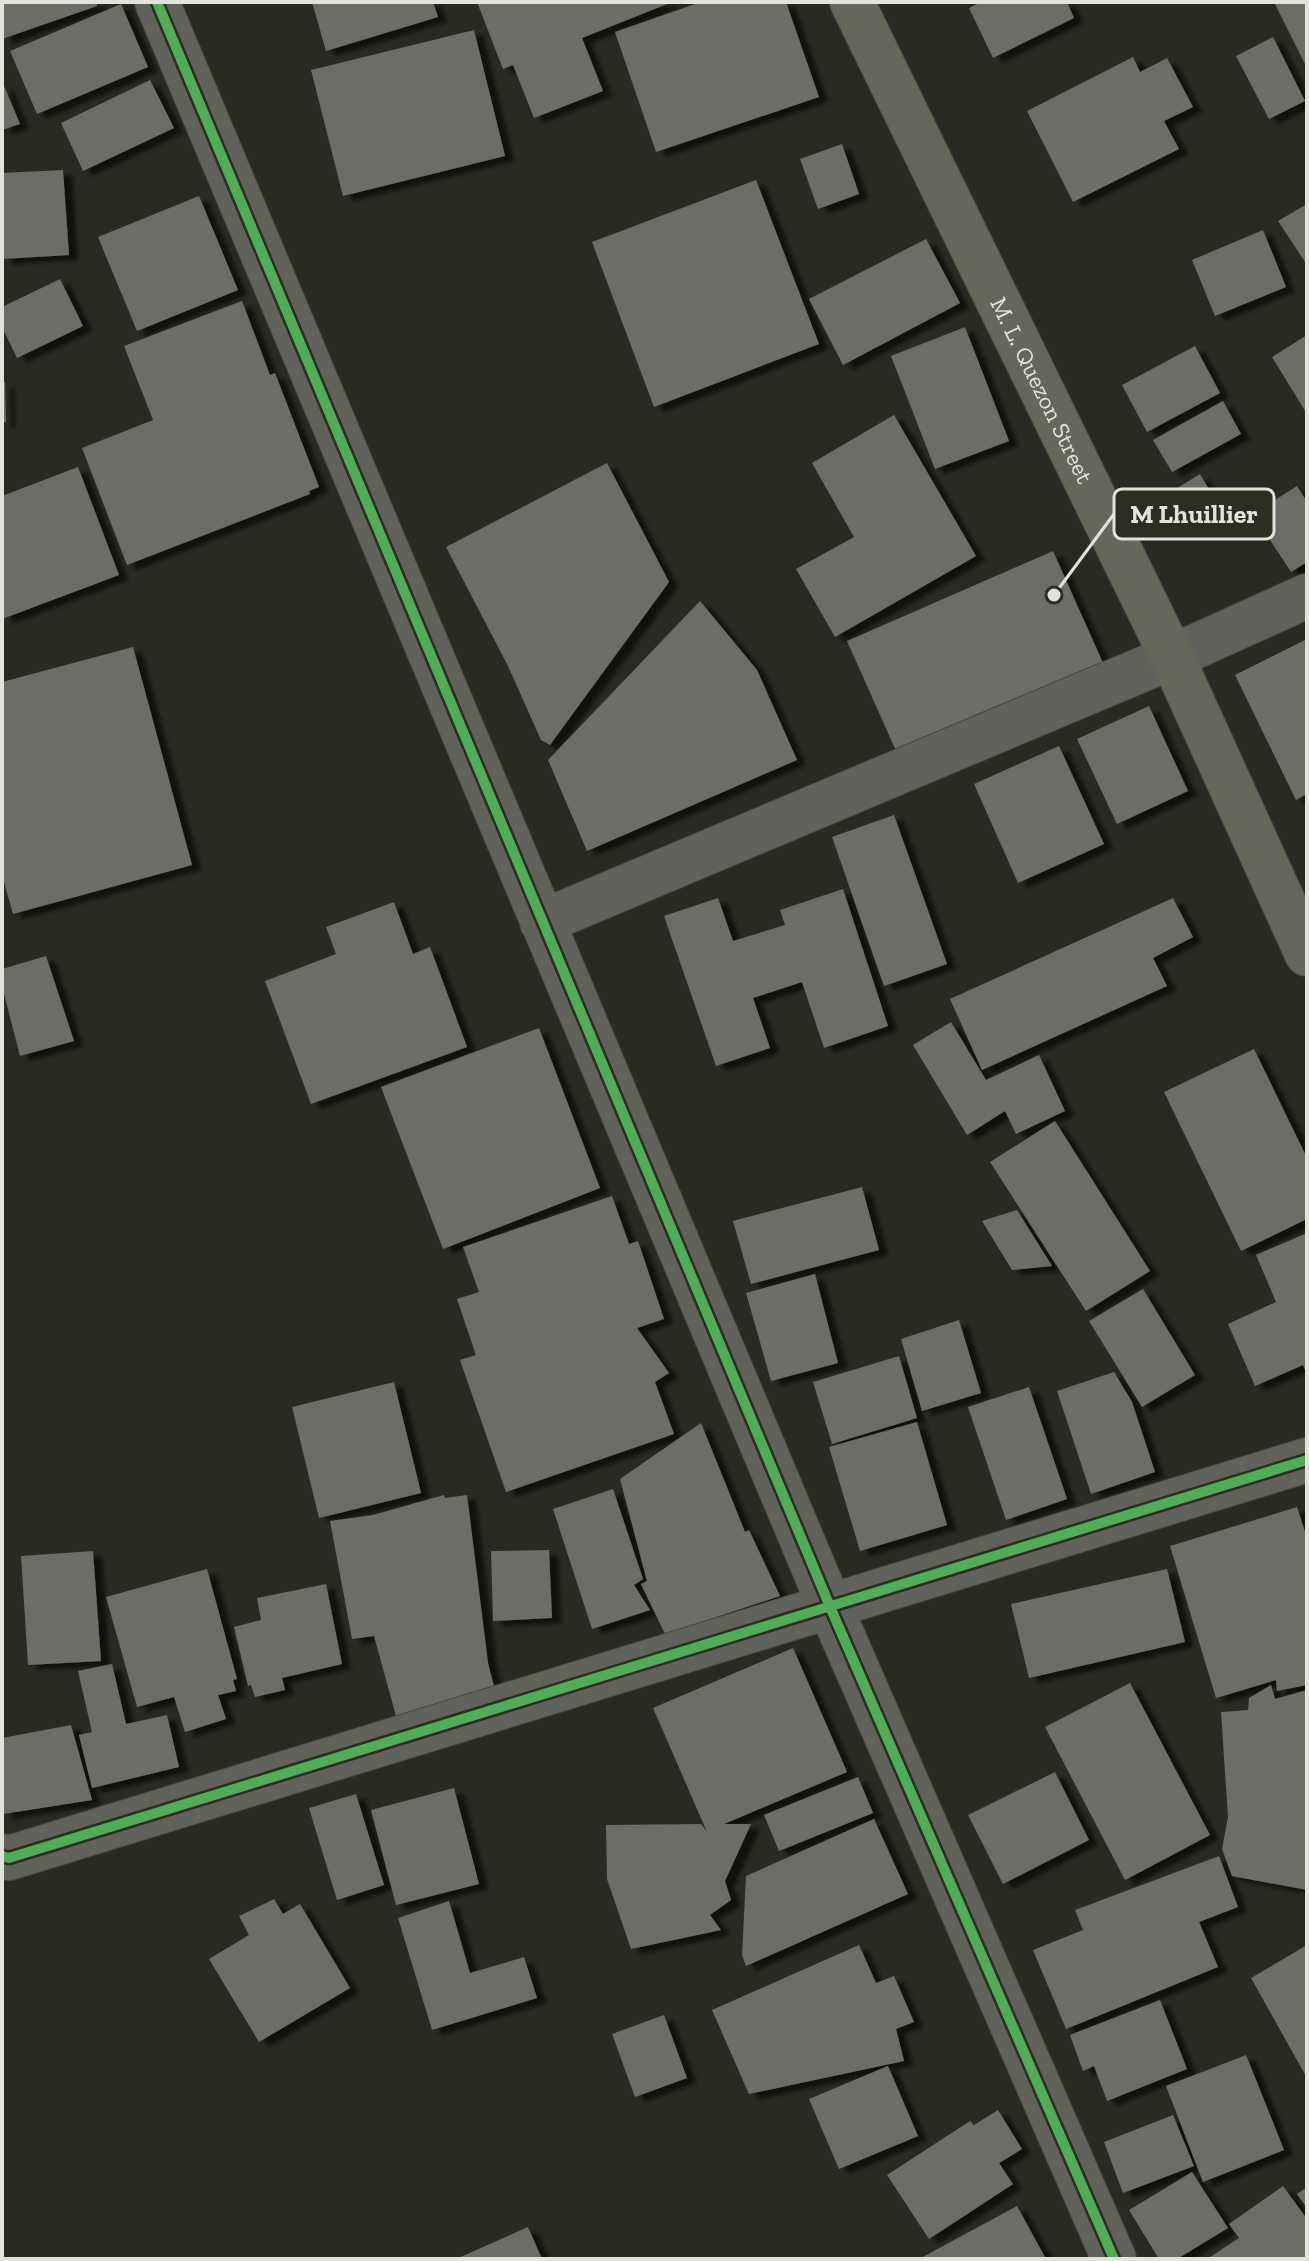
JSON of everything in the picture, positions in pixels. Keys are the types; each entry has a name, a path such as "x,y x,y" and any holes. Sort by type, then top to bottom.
{"main road":[{"name":"M. L. Quezon Street","path":"852,2 1172,657 1307,954"}],"street":[{"path":"157,2 831,1609 1114,2259"},
{"path":"542,922 1172,657 1307,596"},
{"path":"2,1856 9,1858 831,1609 1307,1460"}],"building":[{"path":"2,2 96,2 97,6 2,39"},
{"path":"312,2 433,2 438,17 326,51"},
{"path":"477,2 672,2 582,38 603,91 534,118 513,65 503,69"},
{"path":"701,2 786,2 819,97 656,152 615,32"},
{"path":"981,2 1067,2 1074,18 993,58 969,8"},
{"path":"1274,2 1307,2 1307,68"},
{"path":"121,4 148,67 37,114 10,51"},
{"path":"474,30 505,156 343,196 311,70"},
{"path":"1273,37 1305,101 1269,119 1236,56"},
{"path":"1133,57 1140,72 1167,58 1193,107 1164,121 1179,149 1073,202 1027,111"},
{"path":"150,80 174,128 83,171 61,123"},
{"path":"2,81 20,124 2,130"},
{"path":"842,144 859,194 818,209 800,159"},
{"path":"63,170 69,255 2,259 2,173"},
{"path":"756,180 819,344 654,407 592,242"},
{"path":"199,196 238,290 137,331 98,237"},
{"path":"1307,204 1307,265 1278,221"},
{"path":"1263,230 1286,287 1215,316 1192,260"},
{"path":"926,239 960,303 843,365 809,299"},
{"path":"60,279 83,326 17,358 2,327 2,307"},
{"path":"242,301 270,375 275,373 319,487 309,491 310,494 127,565 82,448 153,420 124,346"},
{"path":"965,327 1009,441 935,469 891,356"},
{"path":"1307,335 1307,414 1272,357"},
{"path":"1195,346 1220,393 1147,432 1122,385"},
{"path":"2,382 5,382 6,422 2,422"},
{"path":"1223,401 1241,434 1172,472 1153,440"},
{"path":"894,415 976,556 835,637 796,569 854,537 812,463"},
{"path":"607,463 669,582 550,745 541,740 508,666 446,547"},
{"path":"78,467 119,575 2,619 2,496"},
{"path":"1200,474 1218,505 1174,534 1155,502"},
{"path":"1297,486 1307,502 1307,562 1291,572 1253,514"},
{"path":"1053,551 1103,663 897,753 847,641"},
{"path":"700,601 757,670 797,760 587,851 548,760"},
{"path":"1307,639 1307,794 1296,800 1235,675"},
{"path":"133,647 192,865 13,914 2,875 2,682"},
{"path":"1149,706 1188,791 1117,824 1077,739"},
{"path":"1059,746 1104,844 1018,883 974,784"},
{"path":"894,815 947,964 884,986 832,837"},
{"path":"843,889 888,1026 824,1048 802,982 753,998 770,1048 716,1066 664,916 718,898 733,941 785,925 780,910"},
{"path":"1173,898 1193,937 1153,958 1167,986 982,1070 950,999"},
{"path":"394,902 413,954 430,947 467,1047 311,1104 265,981 336,954 326,927"},
{"path":"46,956 74,1041 20,1056 2,986 2,969"},
{"path":"951,1022 986,1080 1039,1055 1065,1111 1016,1134 1005,1111 967,1135 913,1045"},
{"path":"539,1028 600,1188 443,1249 381,1087"},
{"path":"1254,1049 1307,1158 1307,1219 1241,1251 1164,1092"},
{"path":"1055,1121 1150,1271 1086,1311 990,1162"},
{"path":"862,1187 879,1250 751,1284 733,1221"},
{"path":"612,1196 629,1244 638,1241 664,1319 637,1328 669,1373 655,1382 674,1434 506,1492 460,1360 476,1355 457,1299 479,1292 463,1247"},
{"path":"1017,1210 1052,1266 1012,1270 982,1221"},
{"path":"1307,1233 1307,1374 1303,1365 1255,1386 1228,1324 1276,1302 1256,1255"},
{"path":"815,1274 838,1363 771,1381 746,1293"},
{"path":"1143,1289 1195,1375 1142,1407 1089,1321"},
{"path":"959,1320 981,1393 922,1411 901,1339"},
{"path":"899,1356 917,1418 832,1444 813,1382"},
{"path":"1114,1372 1132,1402 1155,1472 1091,1494 1057,1391"},
{"path":"394,1382 421,1493 319,1518 292,1407"},
{"path":"1029,1387 1067,1499 1006,1520 968,1407"},
{"path":"917,1422 947,1525 860,1551 829,1447"},
{"path":"701,1423 745,1532 749,1530 780,1596 665,1634 641,1584 647,1581 620,1479"},
{"path":"613,1489 643,1579 634,1585 650,1610 592,1629 553,1509"},
{"path":"444,1495 445,1498 467,1495 488,1663 495,1690 396,1716 374,1636 352,1639 330,1521 373,1515"},
{"path":"1297,1507 1307,1538 1307,1685 1277,1691 1276,1680 1216,1698 1170,1546"},
{"path":"549,1550 552,1618 493,1621 491,1551"},
{"path":"93,1551 101,1661 28,1665 21,1556"},
{"path":"207,1569 237,1679 233,1680 236,1691 218,1695 226,1719 185,1732 174,1697 137,1707 106,1597"},
{"path":"1167,1569 1185,1642 1029,1678 1011,1604"},
{"path":"326,1584 342,1664 282,1678 285,1690 255,1697 251,1685 248,1686 234,1627 261,1620 257,1598"},
{"path":"793,1648 847,1772 724,1824 751,1824 725,1881 731,1900 710,1915 721,1930 631,1949 607,1879 606,1825 701,1824 707,1832 653,1708"},
{"path":"112,1664 126,1724 167,1715 179,1767 92,1788 79,1735 92,1732 78,1671"},
{"path":"1130,1683 1210,1835 1125,1880 1045,1727"},
{"path":"1271,1685 1275,1699 1307,1690 1307,1890 1232,1876 1222,1849 1228,1817 1221,1712 1248,1710 1249,1698"},
{"path":"71,1725 92,1800 3,1814 2,1738"},
{"path":"1055,1772 1089,1840 1003,1884 968,1815"},
{"path":"858,1777 873,1813 779,1851 764,1815"},
{"path":"454,1788 479,1884 396,1905 371,1810"},
{"path":"356,1794 384,1885 337,1900 309,1808"},
{"path":"874,1819 908,1894 746,1966 742,1955 746,1876"},
{"path":"1219,1856 1238,1907 1199,1922 1218,1967 1066,2029 1033,1950 1083,1930 1075,1910"},
{"path":"274,1899 283,1914 300,1904 350,1988 259,2042 209,1959 249,1935 239,1916"},
{"path":"449,1901 470,1973 524,1957 537,1998 432,2030 398,1918"},
{"path":"859,1945 876,1983 894,1976 914,2022 896,2029 904,2061 749,2094 712,2010"},
{"path":"1307,1945 1307,2078 1251,1978"},
{"path":"1160,2000 1187,2069 1107,2101 1094,2066 1083,2071 1070,2035"},
{"path":"664,2015 687,2078 635,2097 612,2034"},
{"path":"1246,2055 1284,2150 1203,2182 1166,2086"},
{"path":"888,2066 918,2136 839,2169 809,2099"},
{"path":"998,2110 1022,2149 999,2163 1013,2184 929,2239 887,2175 970,2121 974,2125"},
{"path":"1173,2115 1194,2166 1123,2193 1104,2142"},
{"path":"1192,2172 1228,2228 1177,2259 1159,2259 1129,2210"},
{"path":"1283,2186 1307,2219 1307,2259 1207,2259 1239,2238 1229,2224"},
{"path":"1307,2187 1307,2208 1297,2194"},
{"path":"1017,2206 1046,2259 919,2259"},
{"path":"528,2227 542,2259 456,2259"}],"cycle path":[{"path":"157,2 831,1609 1114,2259"},
{"path":"2,1856 9,1858 1307,1460"}],"place":[{"name":"M Lhuillier","path":"1054,595"}]}
